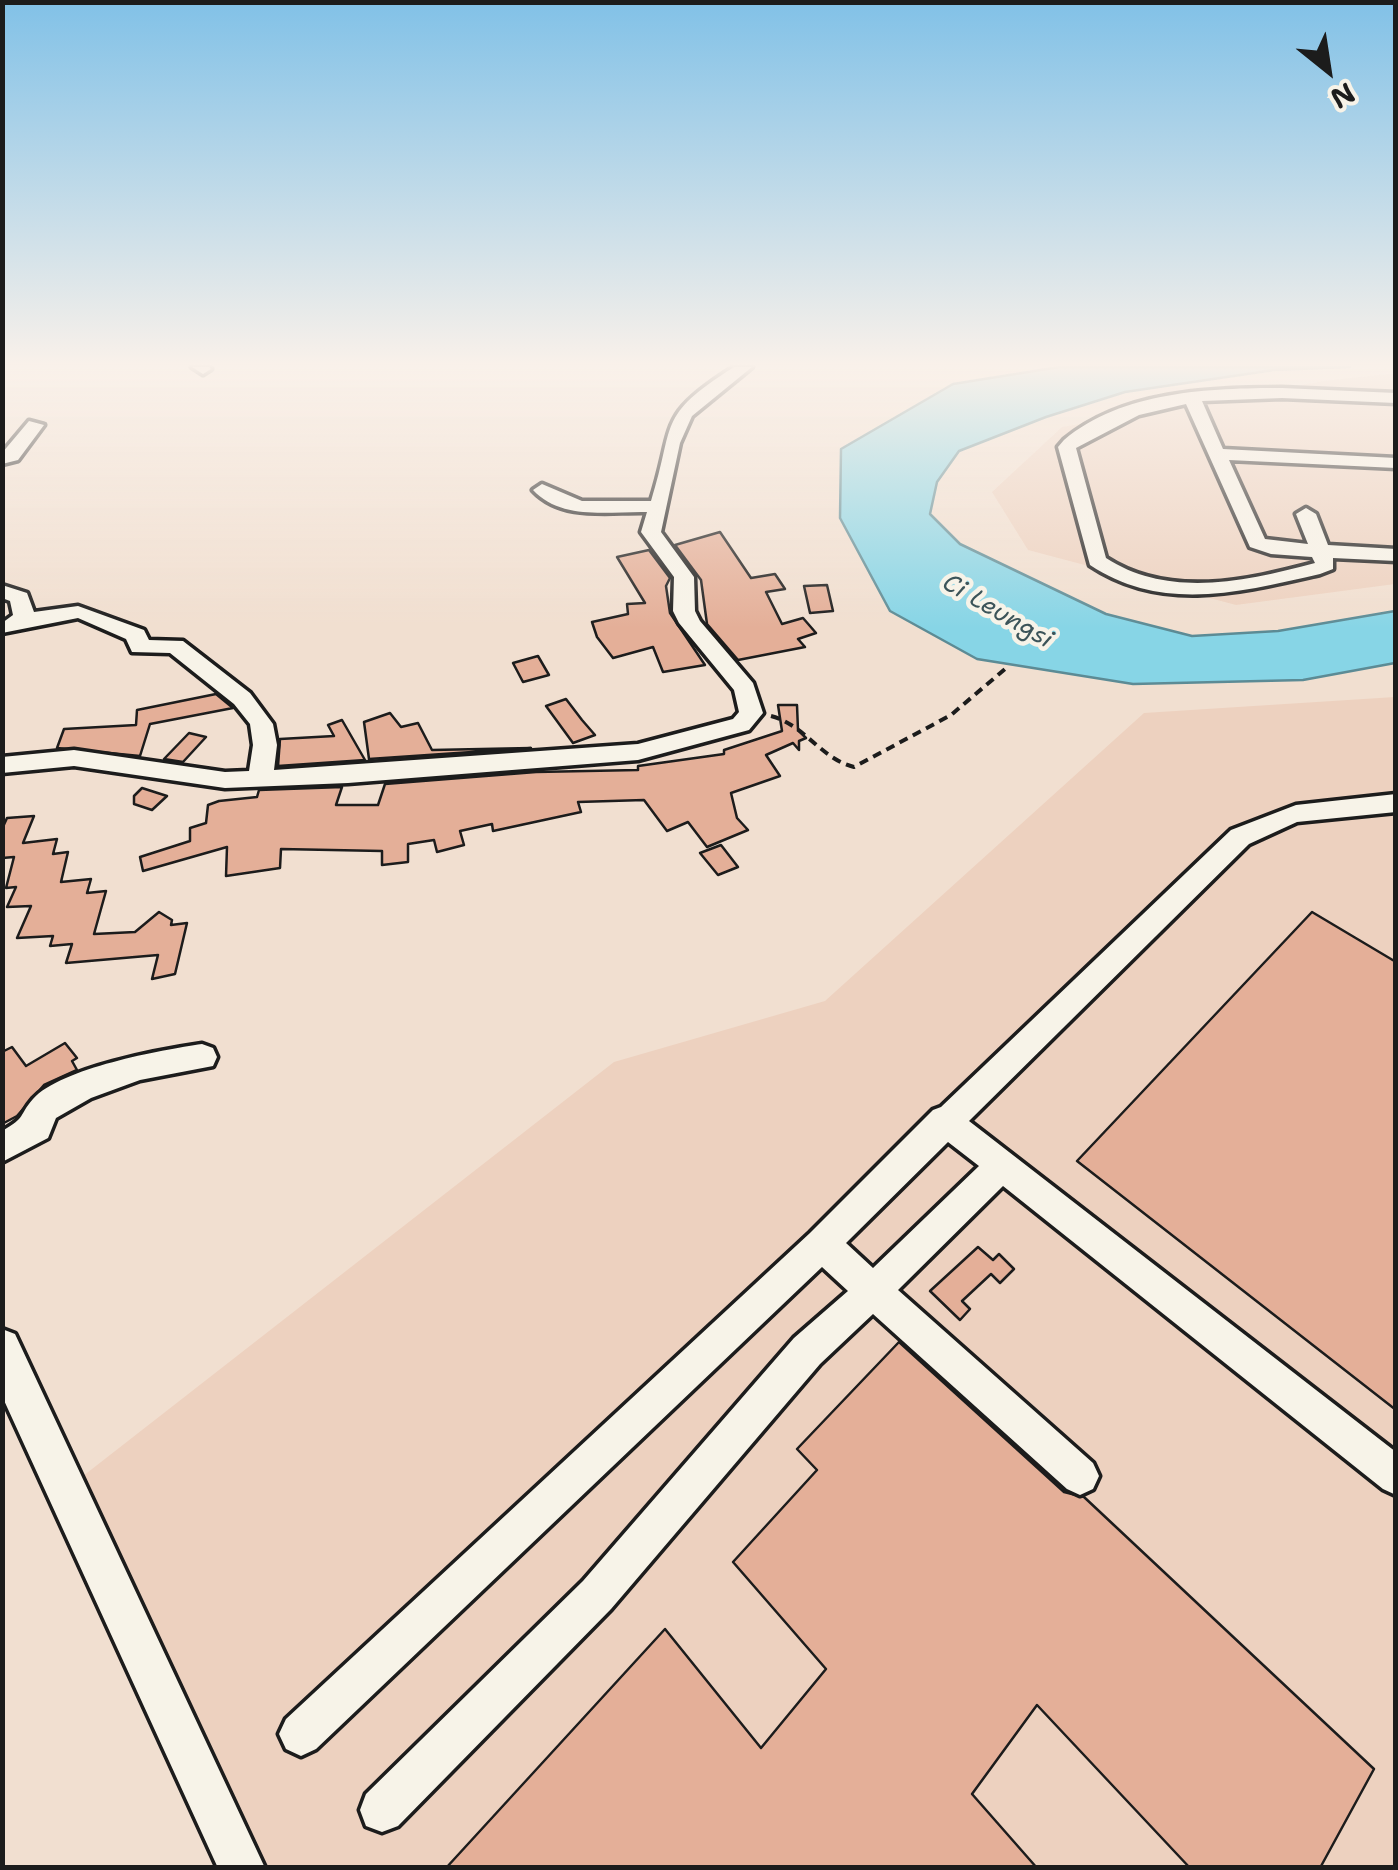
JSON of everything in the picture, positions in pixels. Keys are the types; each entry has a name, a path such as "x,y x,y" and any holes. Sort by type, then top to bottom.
{"street":[{"path":"2,765 52,758 110,760 207,778 260,780 556,762 638,752 734,728 751,713 745,688 690,623 684,611 684,577 651,532 670,454"},
{"path":"1071,454 1078,500 1097,560 1120,576 1196,589 1320,568 1326,564 1306,514"},
{"path":"1217,454 1257,543 1271,548 1396,555"},
{"path":"1222,454 1396,463"},
{"path":"542,490 558,502 582,507 655,507"},
{"path":"2,591 22,601 24,617 10,627"},
{"path":"10,627 65,609 87,611 136,636 140,646 175,646 203,672 238,690 257,719 265,740 260,780"},
{"path":"301,1734 822,1244 944,1120 1240,838 1268,820 1305,809 1396,803"},
{"path":"2,1148 36,1128 44,1108 70,1094 138,1067 202,1057"},
{"path":"944,1120 1004,1163 1396,1476"},
{"path":"382,1810 596,1595 807,1352 1004,1163"},
{"path":"822,1244 1080,1476"},
{"path":"2,1346 242,1868"}],"path":[{"path":"751,713 797,723 842,765 854,767 952,715 1005,668"}],"shaded area":[{"path":"1033,454 1395,454 1395,584 1236,605 1028,550 992,492"},
{"path":"1395,697 1395,1867 215,1867 51,1501 614,1062 825,1001 1144,713"}],"water":[{"name":"Ci Leungsi","path":"841,454 957,454 937,482 930,514 960,544 1106,614 1192,636 1278,631 1395,611 1395,663 1303,680 1133,684 977,659 890,611 840,518"}],"building":[{"path":"720,532 751,578 775,574 785,589 766,592 782,624 803,618 816,633 798,639 805,647 738,660 707,624 701,580 675,545"},
{"path":"649,550 670,578 666,586 670,613 705,665 663,672 653,647 613,658 597,637 592,622 628,614 627,604 645,603 617,557"},
{"path":"827,585 833,611 810,613 804,586"},
{"path":"538,656 549,675 523,682 513,663"},
{"path":"216,694 233,708 150,724 140,756 57,748 64,729 136,725 137,710"},
{"path":"566,699 595,735 573,743 546,706"},
{"path":"778,705 797,705 798,730 806,738 799,741 799,750 793,743 766,755 780,776 731,793 737,818 748,830 707,847 688,822 667,831 644,800 578,802 581,812 493,831 492,824 460,831 464,845 437,852 434,840 408,844 408,862 382,865 382,851 281,849 280,868 226,876 227,847 143,871 140,857 190,841 190,828 206,823 208,805 257,797 259,790 342,787 336,805 378,805 385,784 536,772 638,770 638,766 724,754 724,750 782,731"},
{"path":"390,713 401,727 418,723 432,750 531,748 369,759 364,722"},
{"path":"342,720 365,760 278,766 280,739 334,736 328,725"},
{"path":"189,733 206,737 183,762 164,759"},
{"path":"142,788 167,796 152,810 134,804 134,796"},
{"path":"34,816 23,843 57,839 53,854 68,852 61,882 91,879 87,893 106,891 94,934 135,932 159,912 172,920 171,925 187,923 175,974 152,979 158,955 66,963 72,944 50,946 53,936 17,938 31,906 7,907 16,887 6,888 14,857 2,858 2,829 7,818"},
{"path":"721,845 738,867 718,875 700,853"},
{"path":"1312,912 1396,962 1396,1410 1077,1161"},
{"path":"65,1043 77,1058 72,1061 77,1070 44,1085 17,1116 2,1124 2,1052 12,1047 26,1066"},
{"path":"978,1247 993,1260 999,1254 1014,1269 1000,1283 991,1274 962,1301 970,1309 960,1320 930,1291"},
{"path":"899,1342 1064,1492 1084,1497 1374,1769 1320,1868 1190,1868 1037,1705 972,1794 1037,1868 446,1868 665,1629 761,1748 826,1669 733,1562 817,1470 797,1449"}]}
